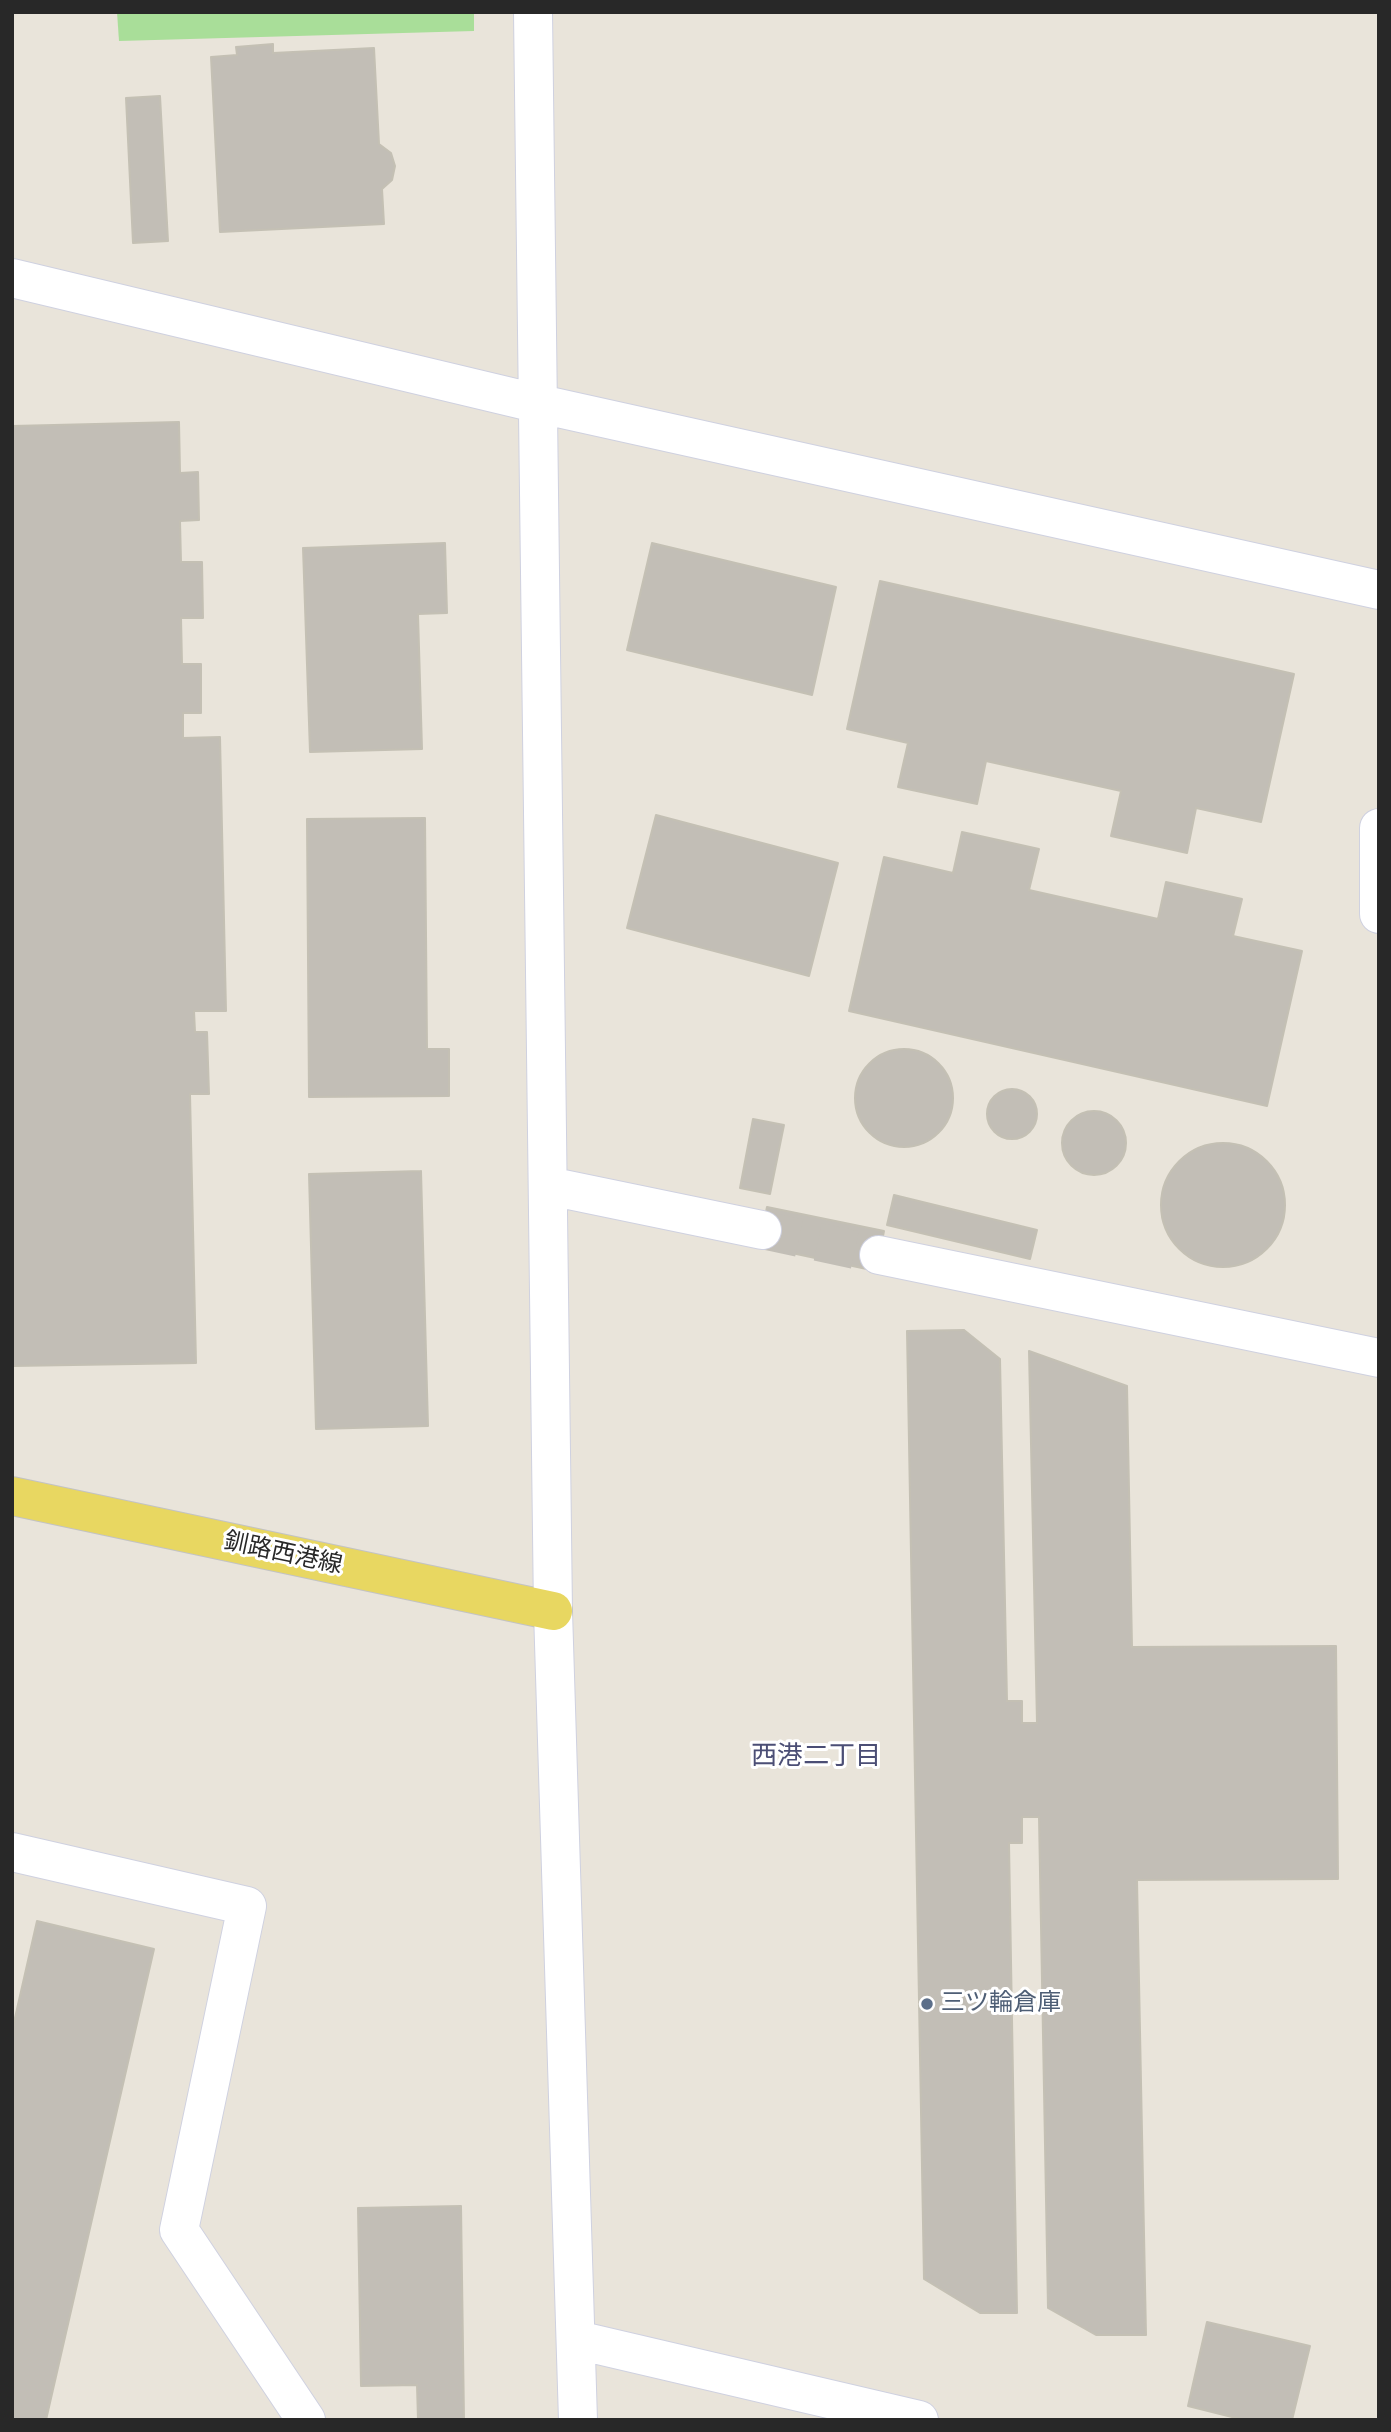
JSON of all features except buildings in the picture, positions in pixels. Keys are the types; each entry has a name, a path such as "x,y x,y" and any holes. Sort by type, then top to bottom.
{"main road":[{"name":"釧路西港線","path":"12,1496 553,1611"}],"street":[{"path":"533,12 553,1611 578,2420"},
{"path":"12,278 540,404 1379,590"},
{"path":"1379,828 1379,914"},
{"path":"549,1186 762,1230"},
{"path":"879,1255 1379,1358"},
{"path":"12,1852 247,1906 179,2230 306,2420"},
{"path":"577,2340 919,2420"}],"green space":[{"path":"117,12 474,12 474,31 119,41"}],"tunnel":[{"path":"762,1230 879,1255"}],"place":[{"name":"三ツ輪倉庫","path":"927,2004"}],"district":[{"name":"西港二丁目","path":"816,1757"}]}
